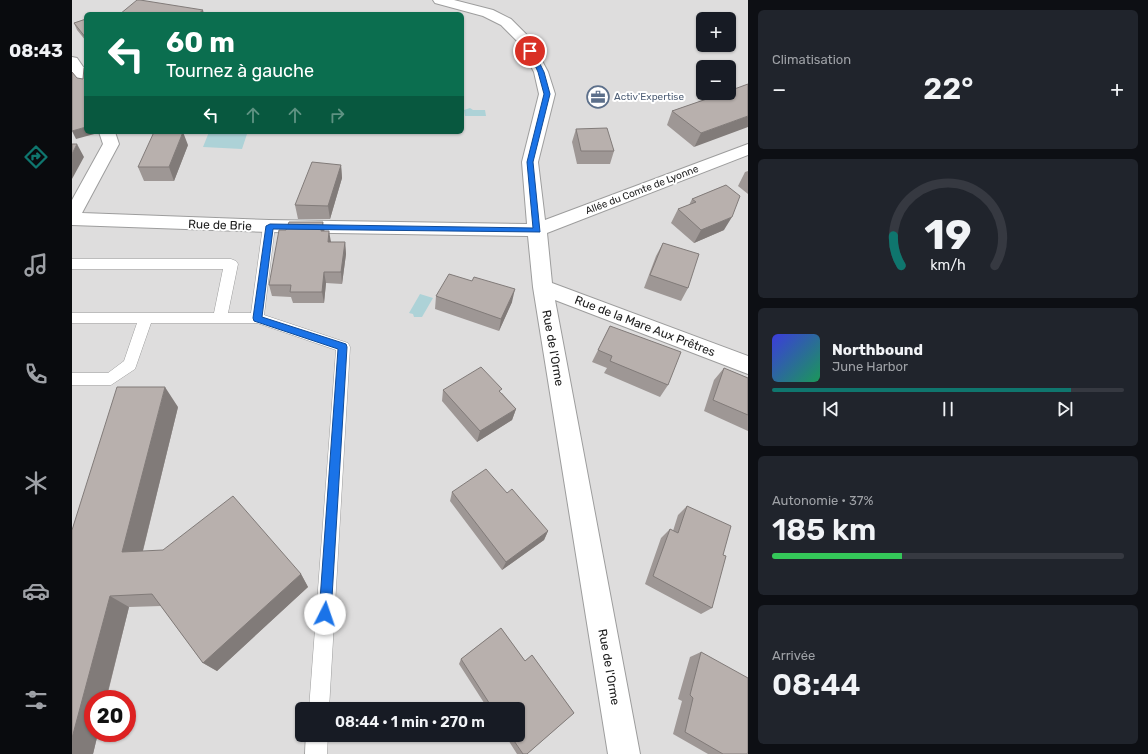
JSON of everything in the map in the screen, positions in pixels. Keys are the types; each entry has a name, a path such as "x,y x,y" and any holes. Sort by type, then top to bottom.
{"street":[{"name":"Rue de l'Orme","path":"439,0 488,13 506,22 525,41 541,72 547,94 530,162 543,287 624,754"},
{"path":"84,56 72,60 84,79"},
{"path":"72,218 111,144 108,134"},
{"name":"Allée du Comte de Lyonne","path":"537,230 748,149"},
{"name":"Rue de Brie","path":"72,218 270,226 537,230"},
{"name":"Rue de la Mare Aux Prêtres","path":"543,287 748,365"}],"lane":[{"path":"257,318 270,226"},
{"path":"72,264 231,264 220,318"},
{"path":"72,318 257,318 343,347 319,702"},
{"path":"72,379 111,379 130,365 146,318"},
{"path":"316,754 317,742"}],"shaded area":[{"path":"72,0 748,0 748,754 72,754"}],"water":[{"path":"470,108 473,110 485,110 486,116 465,116 464,110"},
{"path":"208,134 247,134 242,149 203,147"},
{"path":"420,294 433,298 422,317 414,317 413,314 409,313"}],"building":[{"path":"137,0 203,10 200,12 122,12"},
{"path":"84,20 84,36 74,23"},
{"path":"84,68 84,128 72,131 72,72 77,78 83,79"},
{"path":"748,84 748,116 701,133 672,111 704,100 736,100 736,88"},
{"path":"607,128 614,151 581,151 576,129"},
{"path":"153,134 182,134 169,167 138,167"},
{"path":"72,144 77,144 72,154"},
{"path":"312,162 341,165 328,206 295,205"},
{"path":"726,185 740,196 732,217 701,230 678,209 696,202 692,199"},
{"path":"289,222 323,222 321,231 329,231 328,242 345,242 341,272 324,272 322,292 290,292 291,285 269,285 279,230 286,230"},
{"path":"663,243 699,254 688,288 650,275"},
{"path":"449,274 472,281 474,277 515,289 501,319 436,296"},
{"path":"610,326 681,352 668,385 610,361 612,356 598,350"},
{"path":"481,367 502,389 499,391 516,409 480,431 443,390"},
{"path":"724,368 748,378 748,415 713,400"},
{"path":"117,387 165,387 122,552 163,550 233,496 301,574 203,663 152,594 110,596 72,738 72,530"},
{"path":"486,469 507,493 512,489 548,531 506,562 452,492"},
{"path":"687,506 731,526 723,555 726,556 712,608 653,576 670,529 678,533"},
{"path":"501,628 525,661 532,655 574,713 527,754 523,754 515,742 525,742 525,702 489,702 461,659"},
{"path":"701,652 748,678 747,754 723,754 685,732 693,698 690,695"}],"place":[{"name":"Activ'Expertise","path":"598,97"}],"route":[{"path":"325,614 343,347 257,318 270,226 537,230 530,162 547,94 541,72 530,51"}]}
